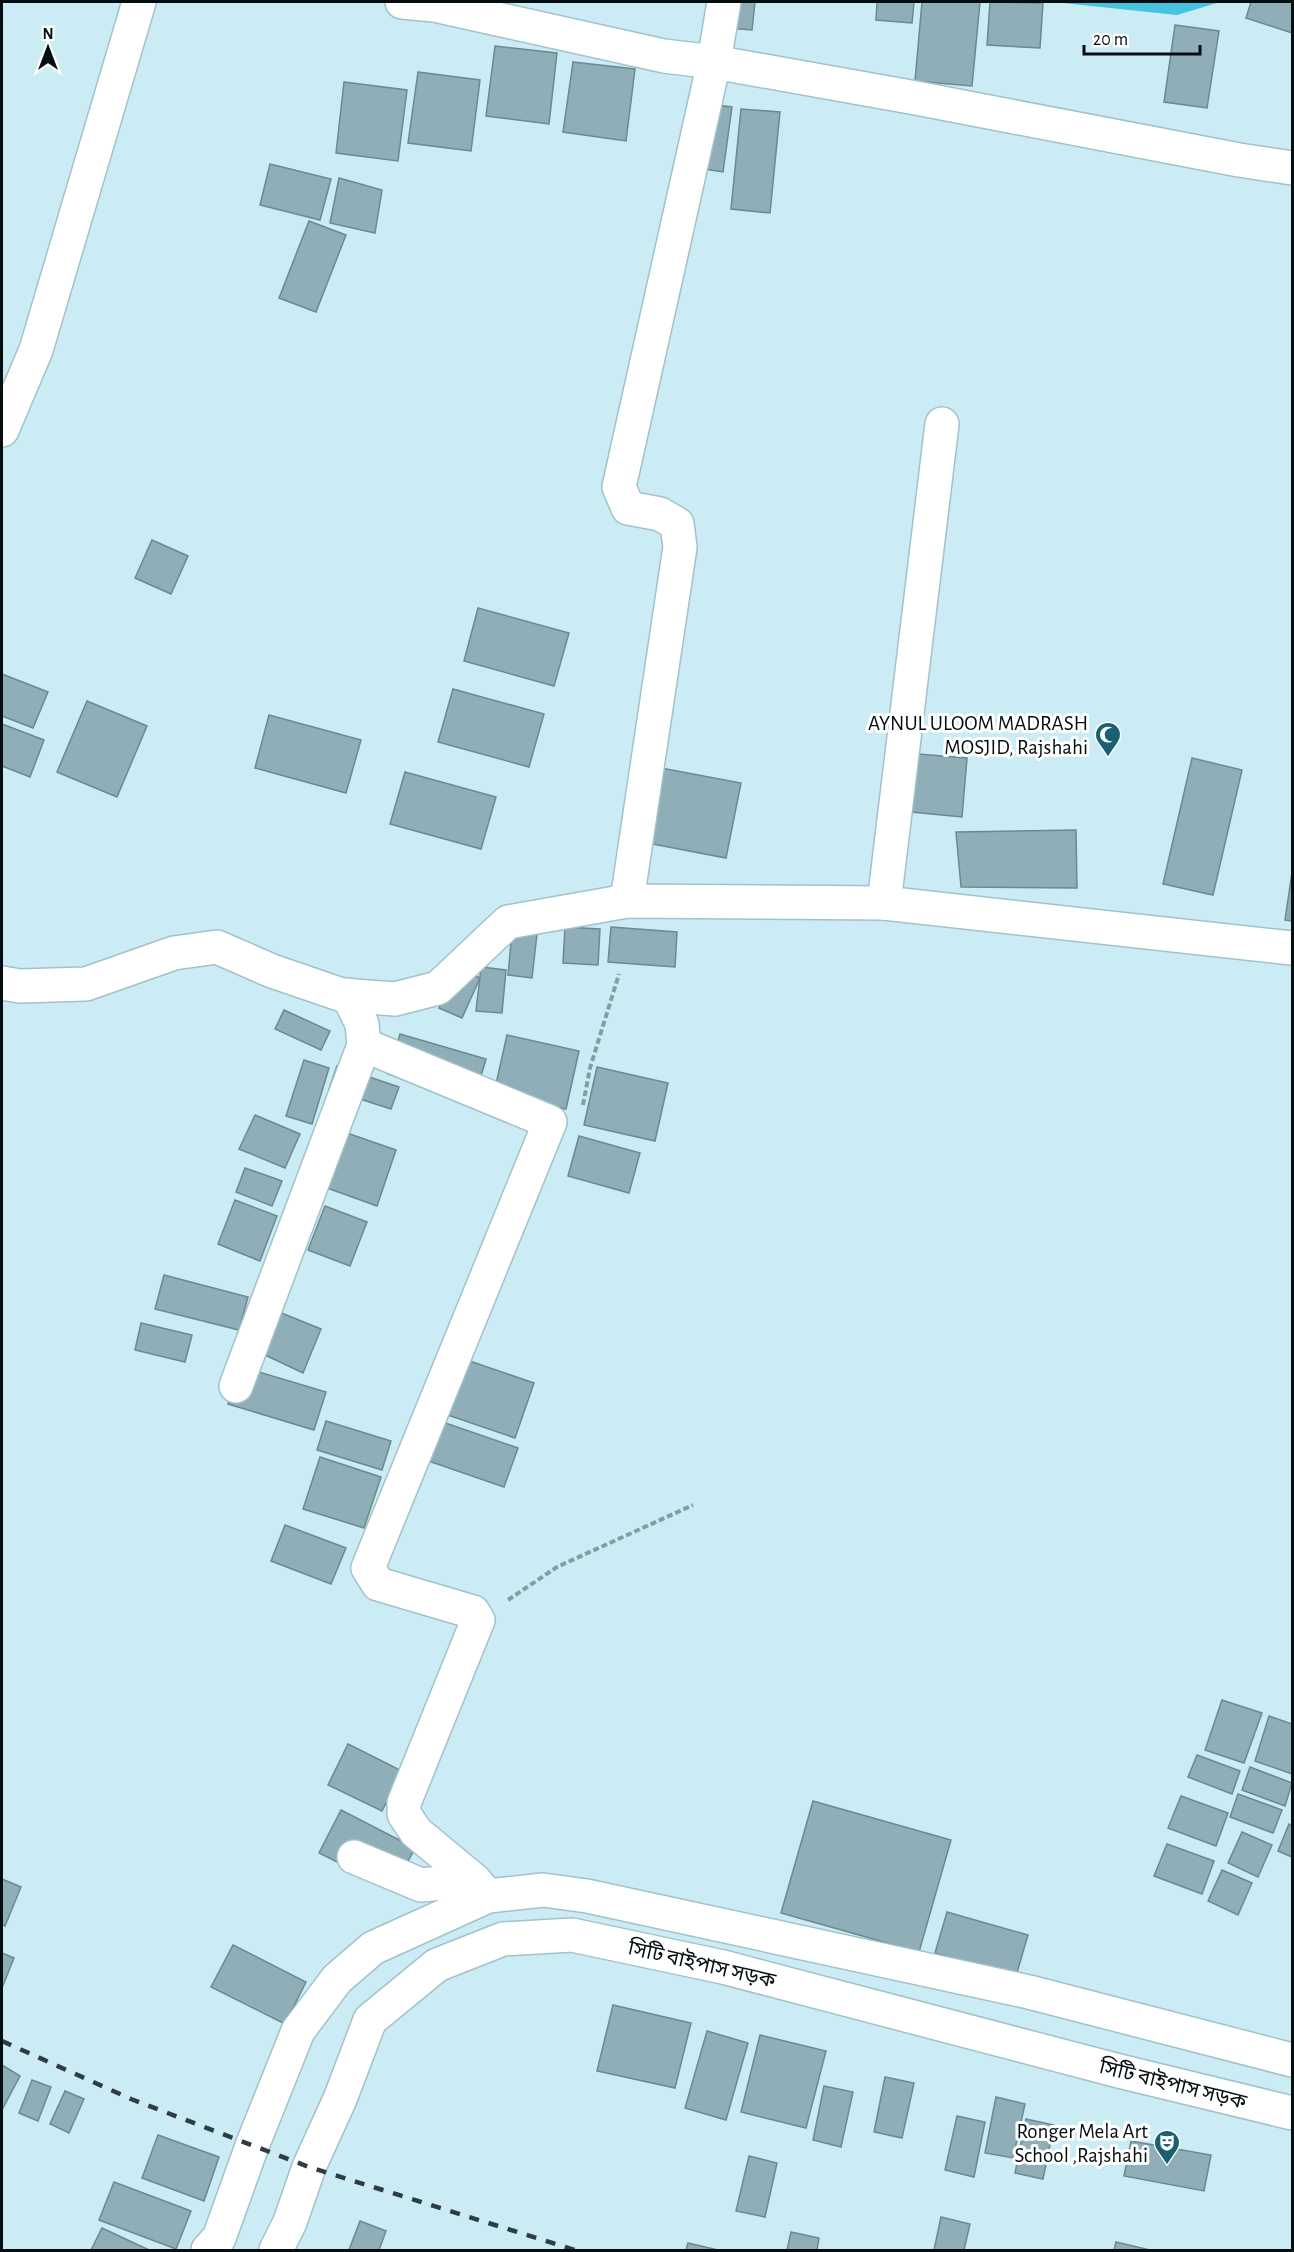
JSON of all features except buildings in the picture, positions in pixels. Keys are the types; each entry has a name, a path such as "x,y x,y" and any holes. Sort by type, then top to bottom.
{"street":[{"path":"2,429 36,350 139,2"},
{"path":"627,901 680,548 676,524 660,513 628,508 619,487 714,62 724,2"},
{"path":"424,3 664,56 714,62 1239,160 1293,168"},
{"path":"884,903 942,424"},
{"path":"2,983 20,986 86,984 174,953 217,947 272,971 342,995 395,999 438,988 508,922 627,901 884,903 1293,948"},
{"path":"236,1386 364,1045 362,1024 348,995"},
{"path":"364,1045 550,1122 368,1568 378,1584 474,1612 478,1620 404,1803 404,1814 416,1832 481,1888"},
{"path":"354,1857 421,1885 543,1890 587,1896 1029,1992 1293,2060"},
{"path":"208,2250 219,2238 252,2145 298,2031 337,1979 373,1947 481,1888"},
{"name":"সিটি বাইপাস সড়ক","path":"276,2250 290,2222 309,2167 340,2099 370,2020 436,1965 503,1939 572,1935 723,1967 1119,2071 1293,2113"}],"path":[{"path":"550,1122 570,1125 580,1115 590,1068 619,974"},
{"path":"478,1620 557,1567 693,1505"}],"water":[{"path":"1053,2 1220,2 1177,15"}],"railway":[{"path":"2,2041 131,2099 309,2167 575,2250"}],"place":[{"name":"AYNUL ULOOM MADRASH MOSJID, Rajshahi","path":"1108,758"},
{"name":"Ronger Mela Art School ,Rajshahi","path":"1167,2166"}]}
